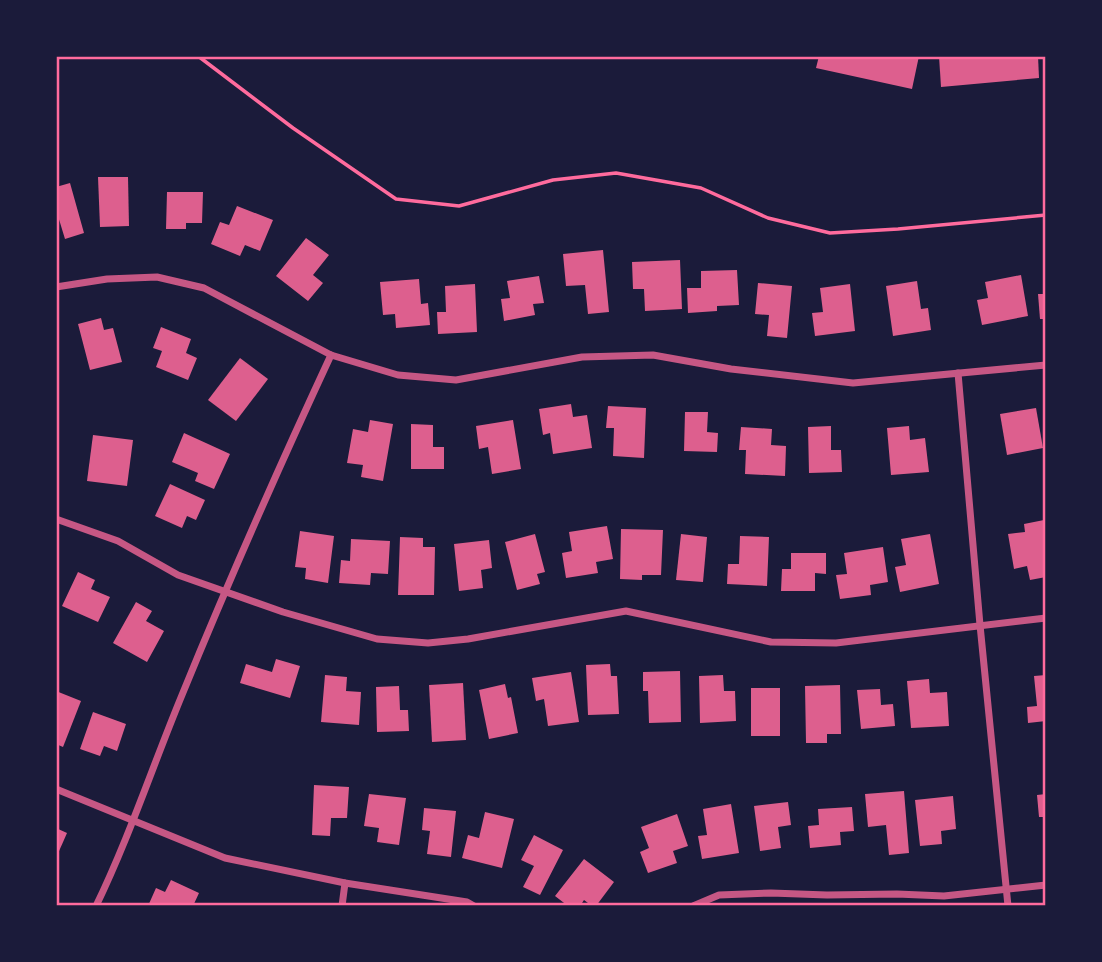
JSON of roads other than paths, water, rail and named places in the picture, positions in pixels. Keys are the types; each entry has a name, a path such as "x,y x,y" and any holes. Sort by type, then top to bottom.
{"street":[{"path":"56,287 107,279 157,277 205,288 331,355 398,375 456,380 582,357 653,355 731,369 853,383 1046,365"},
{"path":"96,906 117,863 181,696 272,482 331,355"},
{"path":"958,373 1008,906"},
{"path":"56,519 118,541 178,575 225,593 377,639 428,643 468,639 626,611 771,642 836,643 1046,618"},
{"path":"56,789 225,858 345,883 467,902 474,906"},
{"path":"342,906 345,883"},
{"path":"693,906 719,895 771,893 944,896 1046,885"}]}
